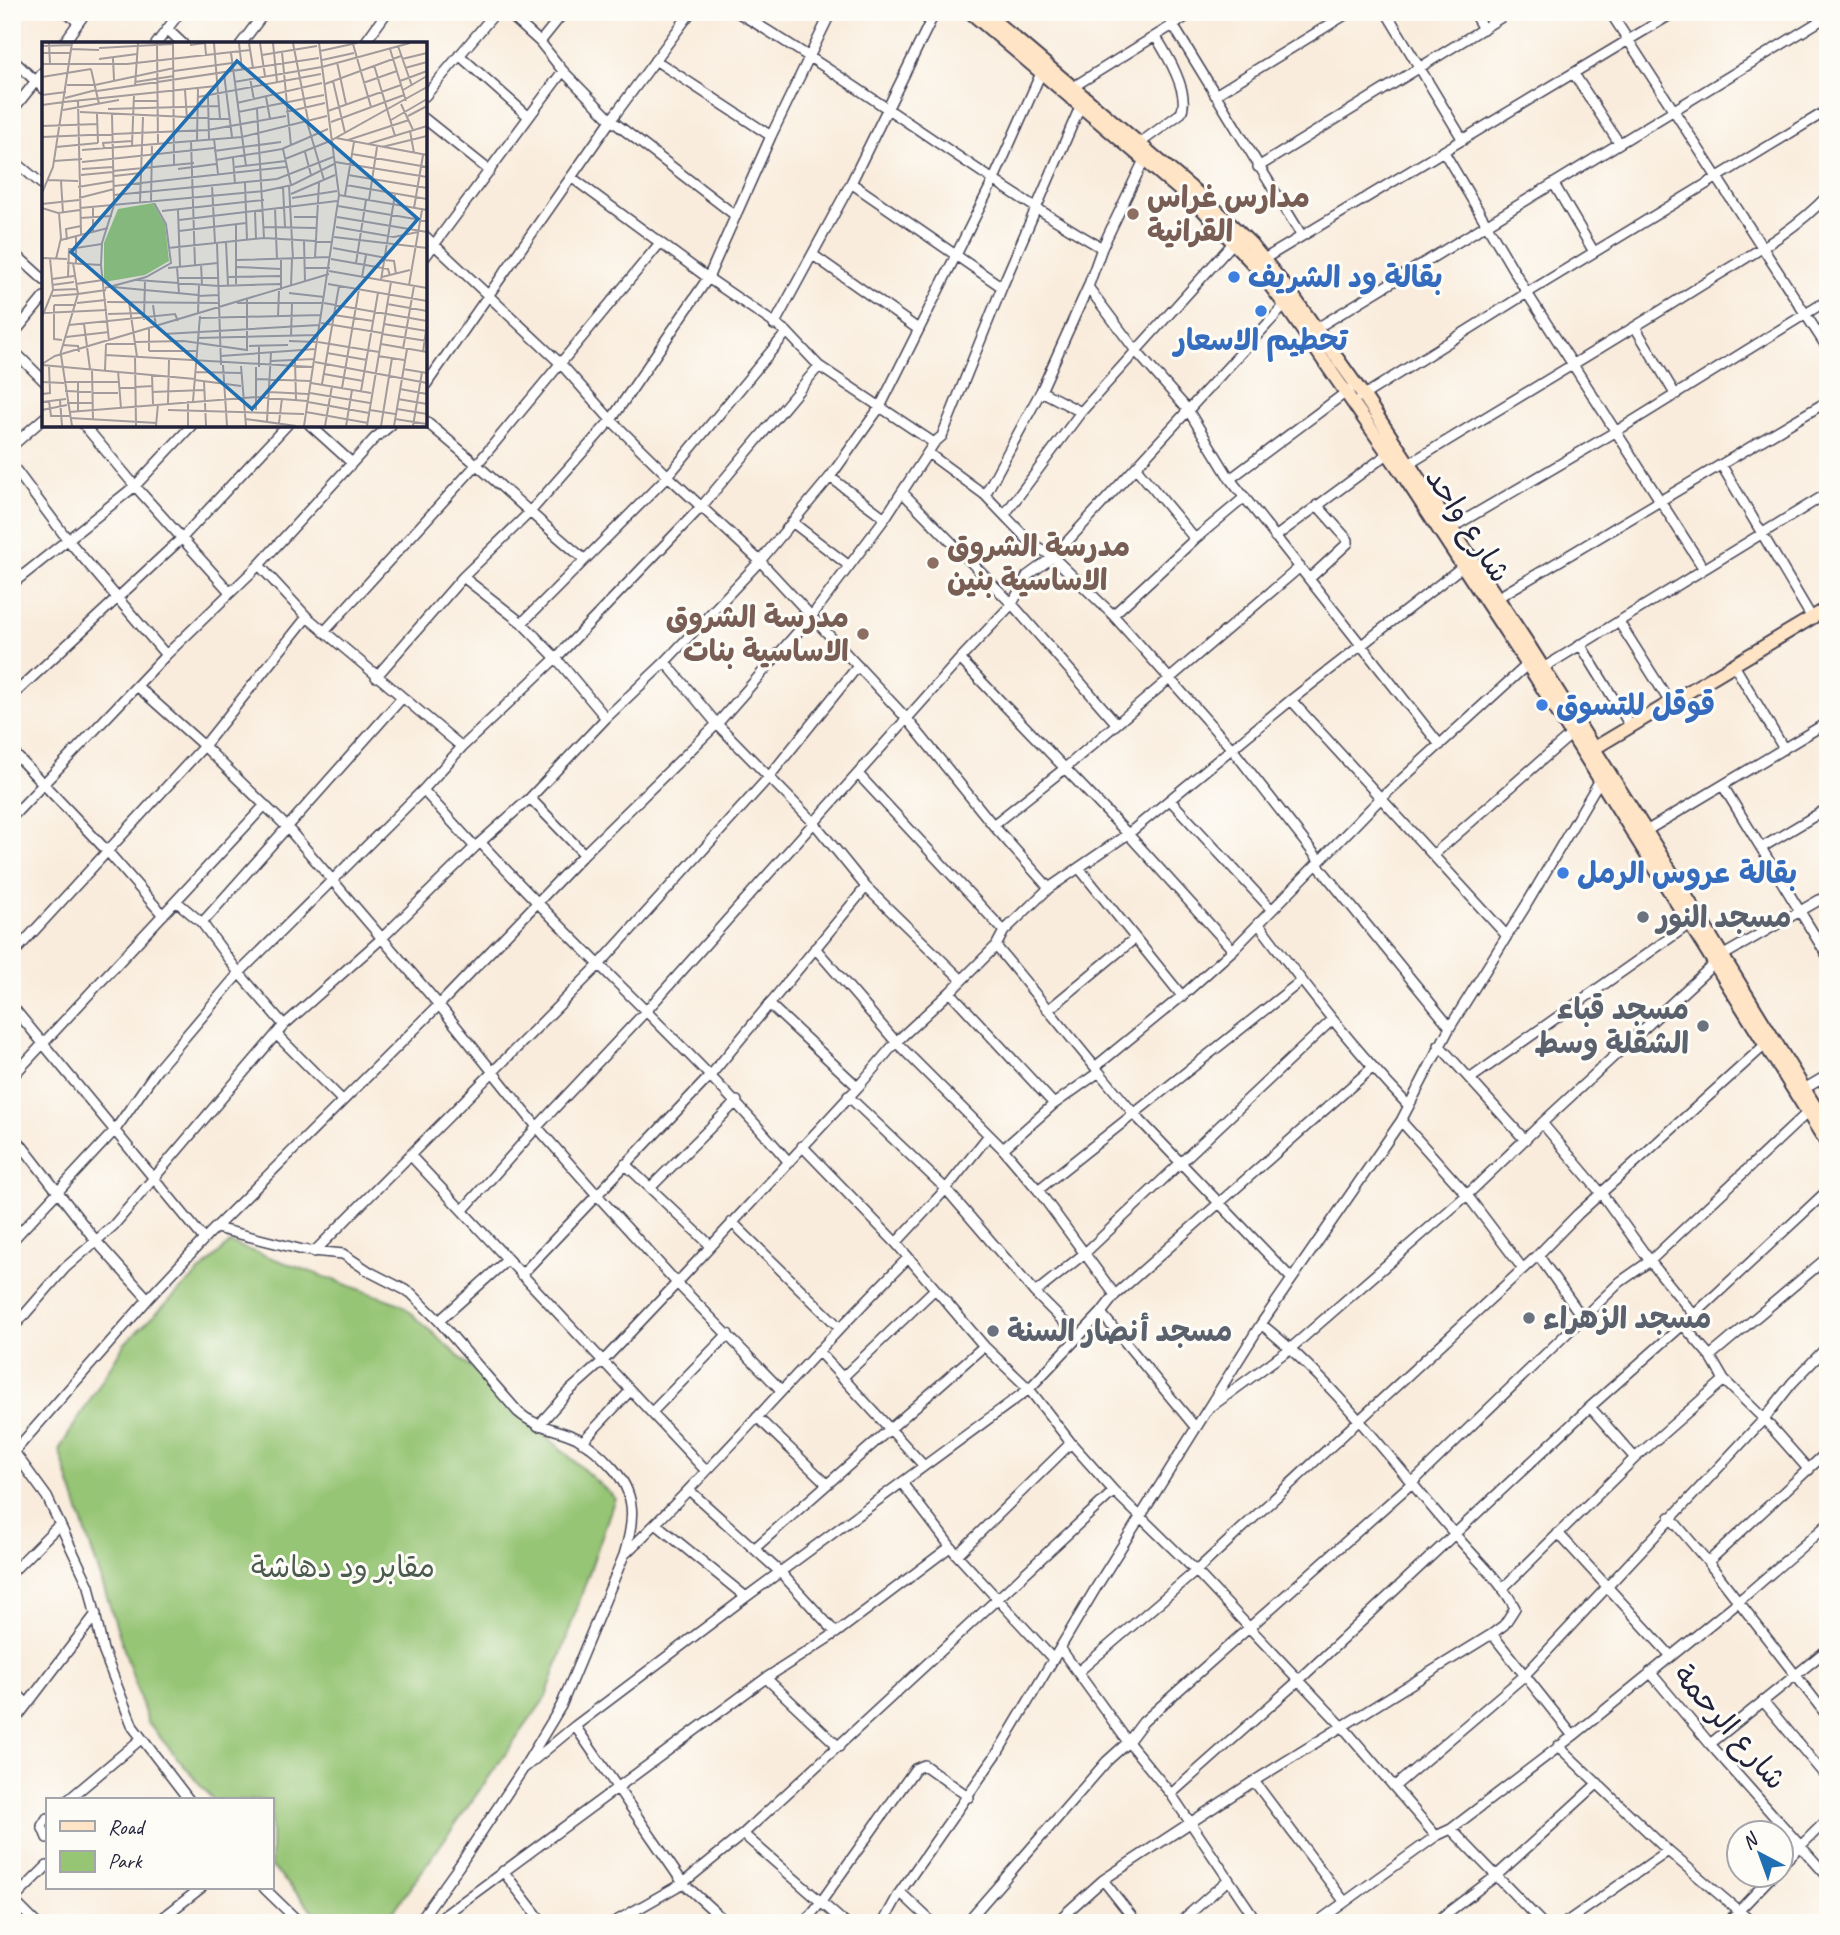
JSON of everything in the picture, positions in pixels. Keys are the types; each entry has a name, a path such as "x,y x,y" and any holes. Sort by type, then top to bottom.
{"street":[{"path":"66,12 78,22"},
{"path":"64,42 86,12"},
{"path":"157,42 180,12"},
{"path":"242,42 265,12"},
{"path":"365,42 387,12"},
{"path":"427,94 495,12"},
{"path":"507,12 540,42 563,71 611,120 736,216"},
{"path":"540,42 564,12"},
{"path":"427,383 611,120 691,12"},
{"path":"737,12 810,56 1035,209 1102,248"},
{"path":"376,677 463,577 530,513 611,420 708,278 771,136 831,12"},
{"path":"774,325 850,183 935,12"},
{"name":"شارع واحد","path":"970,12 1080,107 1208,202 1264,259 1317,328 1389,453 1497,598 1543,668 1575,730"},
{"name":"شارع واحد","path":"985,12 1140,144 1148,160 1234,242 1355,394 1409,464 1451,528 1463,566 1590,752 1690,923 1719,960"},
{"path":"1164,12 1302,236"},
{"path":"1073,87 1194,12"},
{"path":"1215,95 1350,12"},
{"path":"1386,12 1463,140"},
{"path":"1473,12 1483,29"},
{"path":"1258,167 1510,12"},
{"path":"1610,12 1828,349"},
{"path":"1264,259 1675,12"},
{"path":"1317,328 1828,16"},
{"path":"167,29 181,42"},
{"path":"1140,144 1184,110 1173,65 1156,37"},
{"path":"458,55 529,117"},
{"path":"12,59 40,86 12,111"},
{"path":"655,60 771,136"},
{"path":"427,255 563,71"},
{"path":"12,1329 65,1268 113,1226 284,1025 381,939 530,798 606,718 665,662 760,561 830,477 880,407 994,179 1041,73"},
{"path":"1574,74 1619,143"},
{"path":"187,1798 133,1727 103,1650 89,1586 47,1497 13,1451 204,1240 439,1005 584,854 717,724 811,617 885,519 934,443 942,436 1002,287 1080,107"},
{"path":"1230,479 1355,394 1828,110"},
{"path":"427,121 490,171"},
{"path":"1444,152 1527,292 1704,569"},
{"path":"12,159 42,184"},
{"path":"985,495 1041,391 1088,287 1102,248 1148,160"},
{"path":"571,177 708,278 788,332 819,366 934,443"},
{"path":"850,183 1002,287"},
{"path":"1554,184 1594,252"},
{"path":"1409,464 1762,247 1802,219 1828,195"},
{"path":"427,238 561,364 611,420 668,476 760,561 908,720 993,825 1049,888"},
{"path":"1005,514 1081,412 1234,242"},
{"path":"324,632 478,463 660,243"},
{"path":"12,251 42,278"},
{"path":"813,254 918,330"},
{"path":"1088,287 1136,351 1188,410 1230,479 1440,745"},
{"path":"12,336 42,299"},
{"path":"1451,528 1615,432 1828,300"},
{"path":"463,1210 1012,604 1027,576 1053,556 1285,304"},
{"path":"1635,327 1675,394"},
{"path":"522,623 668,476 788,332"},
{"path":"12,349 42,379"},
{"path":"12,1241 115,1130 157,1070 239,973 424,790 462,747 556,658 702,506 819,366"},
{"path":"1041,391 1081,412"},
{"path":"1497,598 1828,401"},
{"path":"12,446 42,420"},
{"path":"427,423 478,463 530,513 584,559"},
{"path":"85,427 230,592"},
{"path":"12,584 135,486 190,427"},
{"path":"12,696 181,539 285,427"},
{"path":"312,427 352,463"},
{"path":"12,817 166,655 259,565 352,463 389,427"},
{"path":"928,453 985,495 1031,542 1053,556 1113,615 1233,750 1318,862 1450,1027"},
{"path":"1275,537 1389,453"},
{"path":"12,465 68,540 166,655"},
{"path":"1722,466 1812,618"},
{"path":"1136,468 1195,539"},
{"path":"830,477 885,519"},
{"path":"903,493 1012,604 1116,723"},
{"path":"1543,668 1828,494"},
{"path":"1113,615 1245,497"},
{"path":"1309,579 1348,543 1317,505"},
{"path":"792,522 848,565"},
{"path":"259,565 307,617 462,747"},
{"path":"538,1426 568,1392 603,1361 677,1283 858,1087 896,1042 996,946 1004,931 1049,888 1128,834 1291,700 1463,566"},
{"path":"993,825 1064,769 1300,567"},
{"path":"463,577 522,623 556,658 606,718"},
{"path":"1590,752 1828,608"},
{"path":"12,955 204,746 307,617"},
{"path":"1619,622 1671,704"},
{"path":"1580,644 1631,727"},
{"path":"960,659 1128,834 1233,950"},
{"path":"665,662 717,724 815,824 866,887 961,979"},
{"path":"1003,1149 1233,950 1380,799 1528,664"},
{"path":"1734,665 1784,749"},
{"path":"314,1252 598,965 768,778 858,666"},
{"path":"138,687 204,746 286,826 495,1072 537,1127 677,1283 781,1390"},
{"path":"202,923 402,698"},
{"path":"1291,700 1507,936"},
{"path":"1646,831 1828,722"},
{"path":"1433,855 1575,730"},
{"path":"12,751 108,852 163,915"},
{"path":"883,1923 900,1892 998,1752 1261,1324 1401,1121 1439,1045 1603,774"},
{"name":"شارع واحد","path":"1603,774 1646,831 1719,960 1828,1128"},
{"path":"859,775 1004,931"},
{"path":"1723,786 1828,957"},
{"path":"424,790 737,1101 788,1161"},
{"path":"530,798 584,854"},
{"path":"1170,800 1271,909"},
{"path":"12,1077 265,805"},
{"path":"1761,848 1828,808"},
{"path":"1079,868 1182,996"},
{"path":"521,1275 710,1076 866,887"},
{"path":"1207,1409 1291,1348 1467,1195 1719,960 1828,895"},
{"path":"176,901 202,923 239,973 284,1025"},
{"path":"1258,923 1332,1020 1372,1068 1408,1105"},
{"path":"1471,1078 1690,923"},
{"path":"1048,1010 1134,939"},
{"path":"996,946 1134,1114 1291,1279"},
{"path":"815,948 896,1042 1003,1149 1038,1191 1115,1295"},
{"path":"1038,1191 1301,981"},
{"path":"950,992 1054,1104"},
{"path":"769,1004 858,1087"},
{"path":"12,1006 204,1240"},
{"name":"شارع واحد","path":"1754,1015 1765,1045 1828,1145"},
{"path":"1035,1293 1085,1253 1332,1020"},
{"path":"276,1034 342,1100"},
{"path":"1439,1045 1524,1140"},
{"path":"1078,1672 1196,1571 1538,1255 1601,1193 1765,1045"},
{"path":"523,1769 575,1726 746,1597 1029,1389 1115,1295 1372,1068"},
{"path":"1804,1089 1828,1075"},
{"path":"848,1096 946,1189 1035,1293 1079,1337"},
{"path":"650,1188 737,1101"},
{"path":"966,1923 1143,1722 1412,1483 1619,1282 1650,1261 1808,1112"},
{"path":"1401,1121 1467,1195 1523,1269"},
{"path":"1542,1123 1601,1193 1650,1261 1694,1315"},
{"path":"12,1133 96,1241 148,1299"},
{"path":"896,1243 946,1189 989,1135"},
{"path":"802,1146 896,1243 984,1346 1029,1389 1071,1443 1114,1491 1196,1571 1343,1727 1436,1836"},
{"path":"410,1156 706,1471"},
{"path":"625,1164 710,1245"},
{"path":"1171,1794 1298,1681 1590,1407 1828,1190"},
{"path":"732,1222 839,1327"},
{"path":"216,1228 314,1252 343,1254 370,1272 413,1294 518,1412 538,1426 567,1434 582,1442 606,1460 627,1485 631,1497 631,1534 624,1555 561,1706 459,1867 418,1923"},
{"path":"1538,1255 1582,1317"},
{"path":"1710,1356 1828,1257"},
{"path":"624,1555 689,1490 839,1327 908,1258"},
{"path":"439,1321 507,1260"},
{"path":"842,1378 934,1289"},
{"path":"1101,1313 1196,1428"},
{"path":"1055,1923 1103,1880 1254,1781 1492,1634 1510,1618 1515,1608 1503,1588 1359,1421 1291,1348 1261,1324"},
{"path":"1683,1325 1710,1356 1724,1380 1809,1469"},
{"path":"652,1412 728,1334"},
{"path":"755,1548 984,1346"},
{"path":"1395,1786 1524,1676 1764,1419 1792,1382 1828,1346"},
{"path":"817,1351 924,1466"},
{"path":"1503,1588 1635,1458 1724,1380"},
{"path":"582,1442 630,1391"},
{"path":"1590,1407 1635,1458"},
{"path":"757,1417 827,1484"},
{"path":"957,1555 1071,1443"},
{"path":"1708,1562 1828,1451"},
{"path":"902,1483 950,1547 1053,1659"},
{"path":"689,1490 781,1573 836,1633"},
{"path":"613,1923 683,1883 743,1834 1114,1491"},
{"path":"1670,1517 1828,1717"},
{"path":"12,1572 60,1524"},
{"path":"656,1524 746,1597"},
{"path":"1316,1923 1436,1836 1451,1829 1573,1736 1739,1601 1828,1524"},
{"path":"1558,1534 1670,1655"},
{"path":"434,1923 766,1678 836,1633 950,1547"},
{"path":"12,1724 96,1614"},
{"path":"1492,1634 1573,1736"},
{"path":"1060,1648 1128,1742 1171,1794 1258,1923"},
{"path":"1710,1744 1828,1649"},
{"name":"شارع الرحمة","path":"1650,1672 1828,1877"},
{"path":"766,1678 839,1747"},
{"path":"12,1688 26,1704"},
{"path":"1763,1701 1828,1779"},
{"path":"575,1726 683,1883 727,1923"},
{"path":"70,1798 141,1739"},
{"path":"1558,1746 1668,1851 1754,1923"},
{"path":"804,1923 915,1769 924,1765 969,1797"},
{"path":"1254,1781 1344,1901"},
{"path":"1434,1923 1496,1876 1598,1783"},
{"path":"46,1819 41,1826 46,1836"},
{"path":"1794,1851 1828,1819"},
{"path":"1451,1829 1542,1923"},
{"path":"743,1834 845,1923"},
{"path":"1565,1923 1668,1851"},
{"path":"36,1923 13,1900 46,1867"},
{"path":"503,1871 542,1923"},
{"path":"1103,1880 1137,1923"},
{"path":"1179,1923 1228,1880"},
{"path":"156,1923 198,1890"},
{"path":"266,1890 300,1923"},
{"path":"1727,1923 1758,1890"},
{"path":"900,1892 933,1923"}],"green space":[{"name":"مقابر ود دهاشة","path":"230,1243 401,1304 615,1498 546,1697 385,1923 325,1923 273,1868 273,1798 211,1798 148,1723 59,1450 125,1343"}],"place":[{"name":"مدارس غراس القرانية","path":"1133,214"},
{"name":"بقالة ود الشريف","path":"1234,277"},
{"name":"تحطيم الاسعار","path":"1261,311"},
{"name":"مدرسة الشروق الاساسية بنين","path":"933,563"},
{"name":"مدرسة الشروق الاساسية بنات","path":"863,634"},
{"name":"قوقل للتسوق","path":"1542,705"},
{"name":"بقالة عروس الرمل","path":"1563,873"},
{"name":"مسجد النور","path":"1643,917"},
{"name":"مسجد قباء الشقلة وسط","path":"1703,1026"},
{"name":"مسجد الزهراء","path":"1529,1318"},
{"name":"مسجد أنصار السنة","path":"993,1331"}]}
